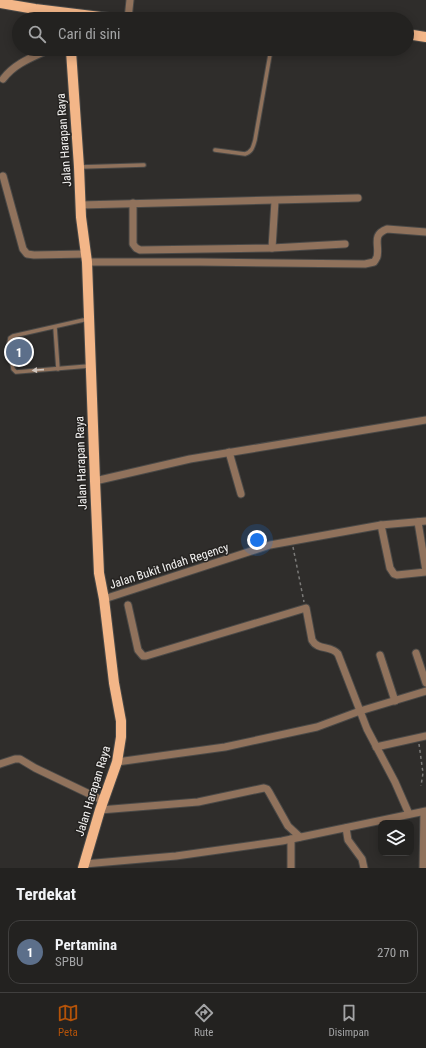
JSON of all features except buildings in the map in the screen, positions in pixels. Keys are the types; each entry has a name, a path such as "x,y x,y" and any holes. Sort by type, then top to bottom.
{"main road":[{"path":"0,4 56,12"},
{"path":"35,9 40,12"},
{"path":"414,35 426,37"},
{"name":"Jalan Harapan Raya","path":"71,56 80,205 86,258 99,573 104,599 114,683 121,721 121,745 117,762 84,866"}],"street":[{"path":"129,12 130,0"},
{"path":"3,79 16,65 35,56"},
{"path":"3,176 23,249 27,254 34,255 200,262 365,264 374,262 377,256 376,242 380,232 387,229 426,232"},
{"path":"80,205 358,198"},
{"path":"272,248 275,201"},
{"path":"133,203 133,244 140,250 272,248 345,244"},
{"path":"95,481 176,462 229,452 426,420"},
{"path":"229,452 241,494"},
{"name":"Jalan Bukit Indah Regency","path":"104,599 270,545 381,525 426,521"},
{"path":"381,525 390,568 394,574 397,575 426,572 418,522"},
{"path":"128,605 138,650 143,656 306,608 314,644 322,648 335,650 338,654 367,729 410,814"},
{"path":"416,654 426,683"},
{"path":"380,655 395,701"},
{"path":"117,762 232,746 317,727 360,711 426,691"},
{"path":"376,747 426,736"},
{"path":"0,764 15,759 20,759 102,806 198,802 264,788 270,792 288,826 300,837"},
{"path":"84,866 176,856 282,841 425,811 423,868"},
{"path":"346,828 348,840 362,859 364,868"},
{"path":"291,839 291,868"}],"lane":[{"path":"215,150 245,154 252,150 270,56"},
{"path":"79,167 144,166"},
{"path":"89,319 13,336 10,338 9,343 13,369 16,372 90,366"},
{"path":"55,327 58,369"}],"path":[{"path":"292,541 306,608"},
{"path":"418,738 422,773 421,786"}],"place":[{"name":"Pertamina","path":"19,352"}]}
